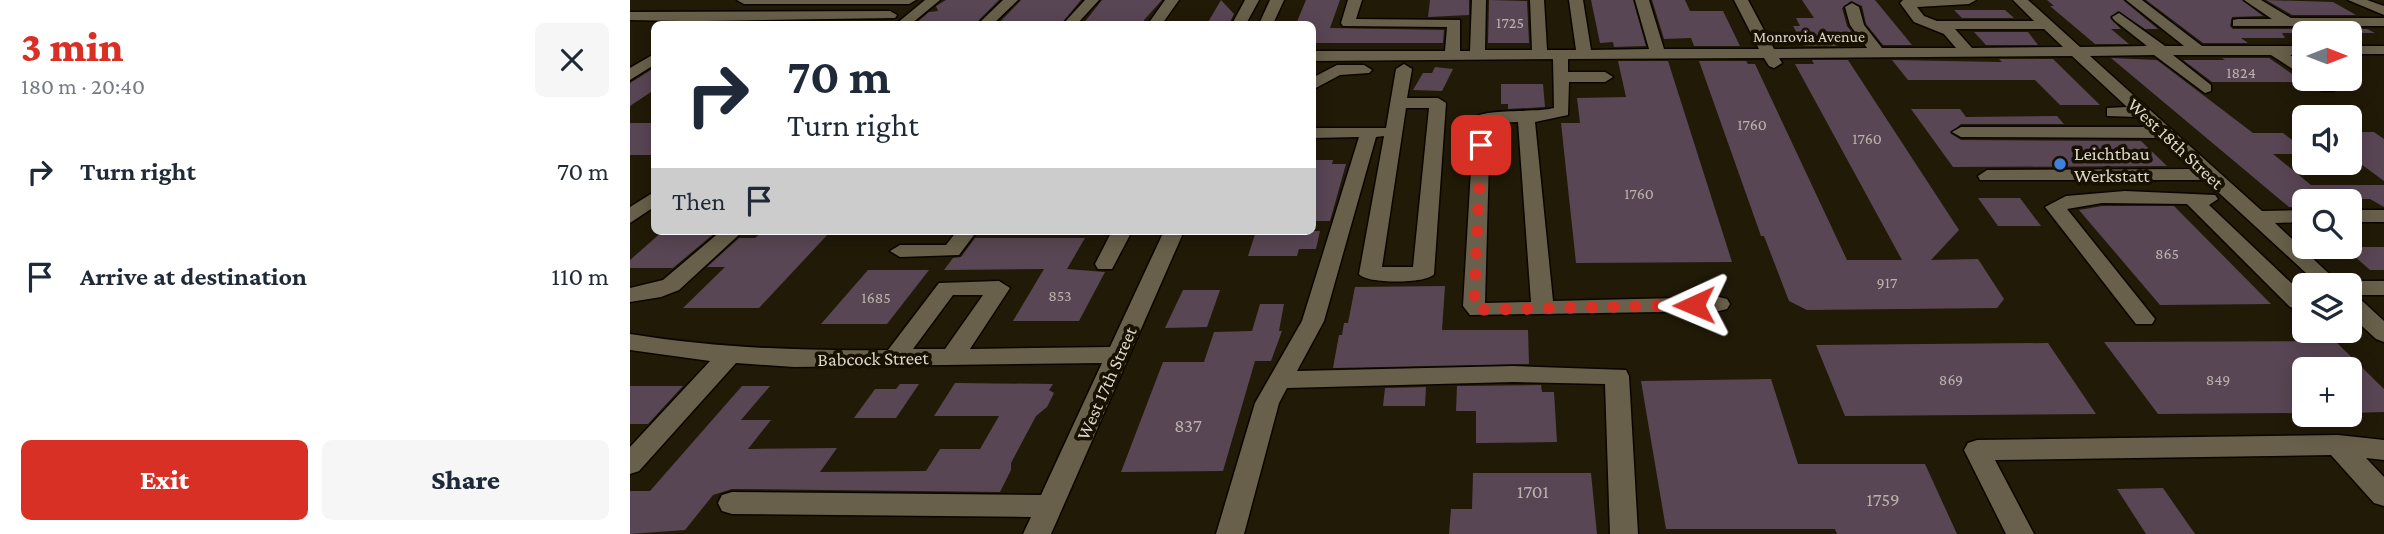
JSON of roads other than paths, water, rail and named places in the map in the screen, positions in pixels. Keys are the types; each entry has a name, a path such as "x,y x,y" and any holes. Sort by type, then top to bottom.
{"street":[{"path":"744,0 909,0"},
{"path":"630,16 885,20 909,0"},
{"path":"907,21 933,0"},
{"path":"988,21 1011,0"},
{"path":"1073,21 1091,0"},
{"path":"1158,21 1172,0"},
{"path":"1241,21 1252,0"},
{"path":"1267,21 1277,0"},
{"path":"1355,0 1348,23 1455,23 1452,56"},
{"path":"1477,56 1479,0"},
{"path":"1537,0 1550,55 1561,77 1562,111 1526,117 1482,118 1474,306 1478,310 1719,304"},
{"path":"1576,0 1584,55"},
{"path":"1642,0 1658,55"},
{"path":"1741,0 1772,60"},
{"path":"1969,0 1907,3 1919,19 1938,24 2048,25"},
{"name":"West 18th Street","path":"2020,0 2318,273"},
{"path":"2133,0 2199,51"},
{"path":"2251,0 2287,22"},
{"path":"2355,0 2384,12"},
{"path":"1852,7 1857,25 1883,57"},
{"path":"692,21 700,16"},
{"path":"2119,17 2205,88"},
{"path":"2238,23 2384,22"},
{"path":"1938,24 1949,31 1969,53"},
{"path":"630,59 651,46"},
{"path":"2274,50 2292,63"},
{"name":"Monrovia Avenue","path":"1316,56 1405,63 1452,56 1658,55 1689,61 1772,60 1852,54 1883,57 2077,51 2292,50"},
{"path":"2362,50 2383,50"},
{"path":"1852,54 1861,67"},
{"path":"630,59 651,59"},
{"path":"630,75 651,61"},
{"path":"1316,83 1337,70 1405,63 1370,274 1423,274 1438,103 1399,103"},
{"path":"1561,77 1605,77"},
{"path":"2113,112 2143,112"},
{"path":"1526,117 1543,309"},
{"path":"1230,534 1266,402 1313,321 1370,132"},
{"path":"1316,133 1394,132"},
{"path":"1961,132 2166,133"},
{"path":"1987,176 2210,174"},
{"path":"2144,319 2055,207 2062,201 2087,198 2238,199"},
{"path":"2202,199 2196,202 2292,296"},
{"path":"630,217 651,200"},
{"path":"2257,217 2292,216"},
{"path":"2362,216 2384,216"},
{"path":"630,295 662,290 671,285 728,235"},
{"path":"900,251 952,251 964,235"},
{"path":"1105,264 1120,235"},
{"name":"West 17th Street","path":"1037,534 1172,235"},
{"path":"894,358 947,288 999,288 952,357"},
{"path":"2362,297 2384,288"},
{"path":"2362,312 2384,334"},
{"name":"Babcock Street","path":"630,342 729,356 894,358 1118,355"},
{"path":"630,464 729,356"},
{"path":"1279,380 1513,374 1617,376 1624,534"},
{"path":"2020,534 1977,450 2338,445 2384,450"},
{"path":"2338,445 2384,495"},
{"path":"732,503 1050,506"}],"place":[{"name":"Leichtbau Werkstatt","path":"2060,164"}]}
